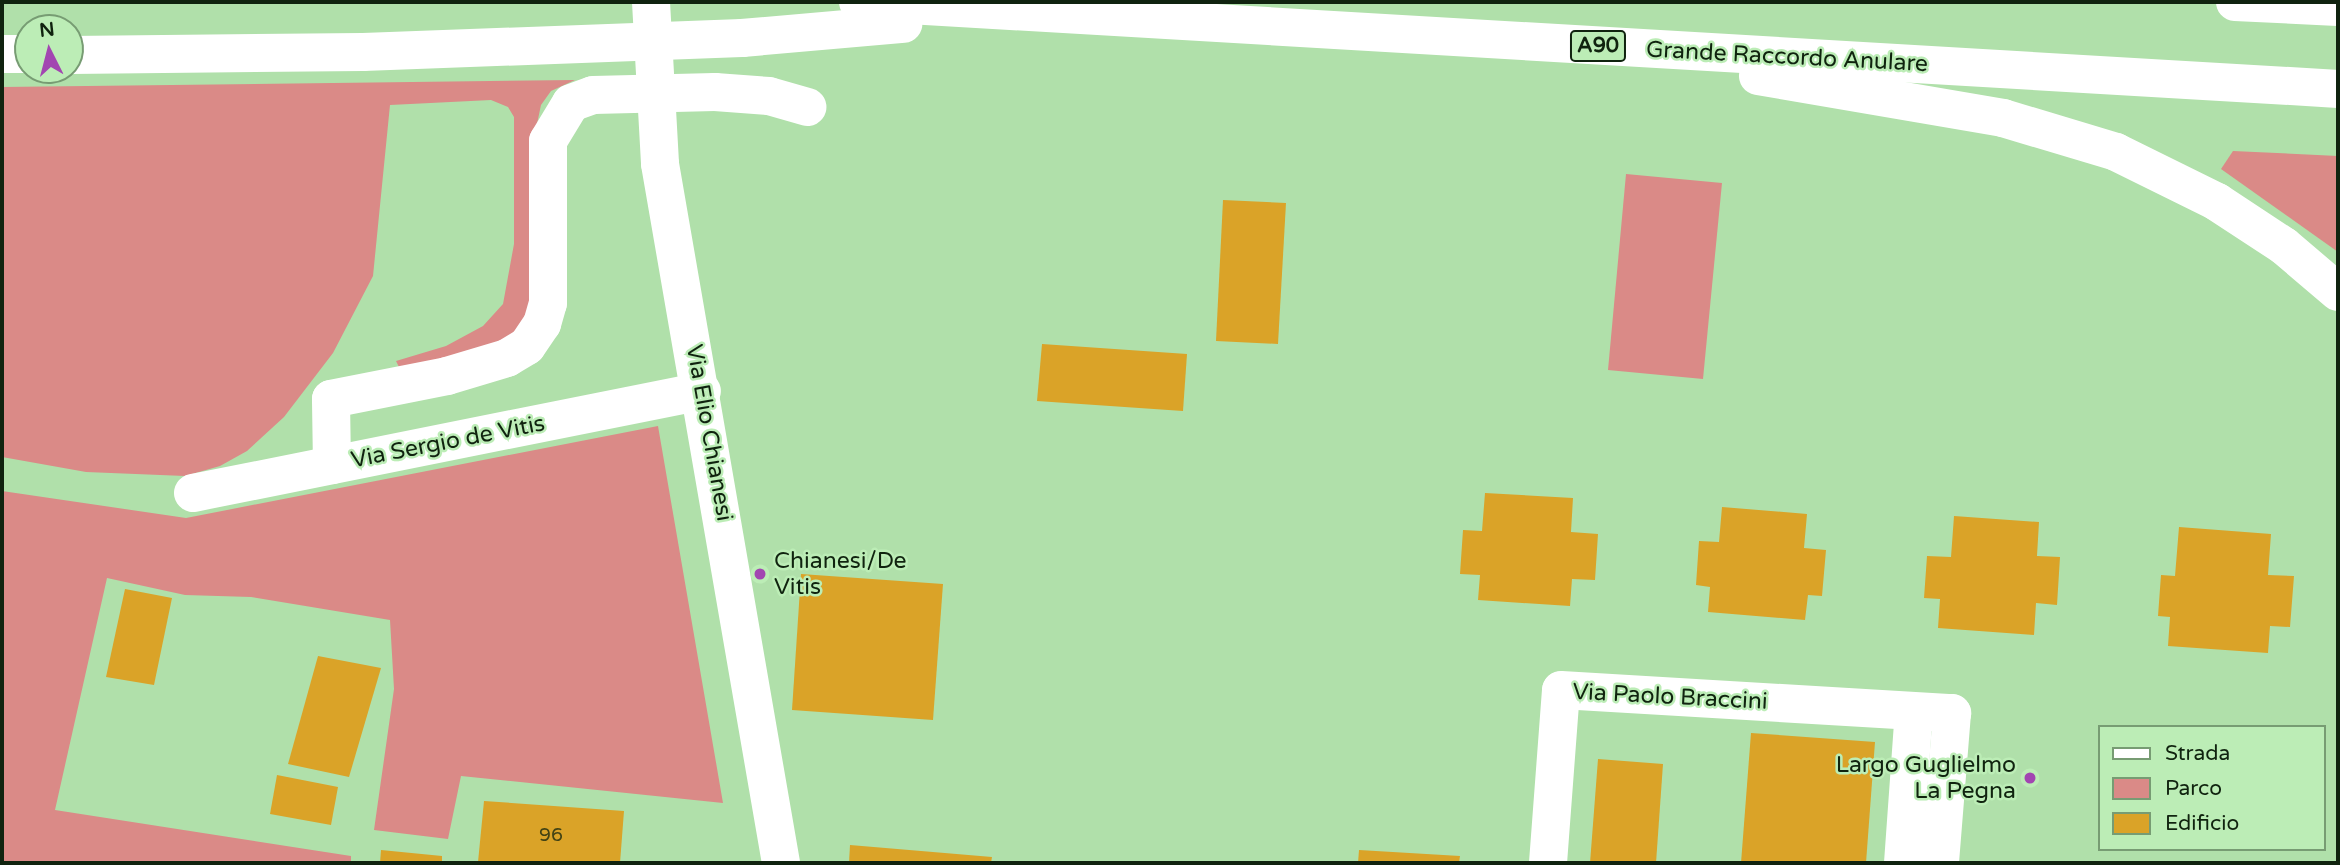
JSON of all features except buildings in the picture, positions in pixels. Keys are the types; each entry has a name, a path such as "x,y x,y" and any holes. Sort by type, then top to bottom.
{"main road":[{"name":"Via Elio Chianesi","path":"652,2 660,163 702,391 781,863"},
{"name":"Grande Raccordo Anulare","path":"858,2 2338,89"},
{"path":"2235,2 2338,8"},
{"path":"84,55 187,57 742,38 1036,12"},
{"path":"1580,45 2059,131 2116,152 2217,202 2284,246 2338,292"},
{"path":"332,465 331,399 447,376 507,358 527,346 542,324 548,303 548,141 571,103 593,94 715,92 769,96 807,107"},
{"name":"Via Sergio de Vitis","path":"193,493 702,391"},
{"name":"Via Paolo Braccini","path":"1548,863 1561,691 1952,713 1940,863"},
{"path":"1903,863 1914,711"}],"green space":[{"path":"575,80 551,91 541,105 533,143 535,308 515,338 475,356 399,367 396,361 446,346 483,326 503,304 514,244 514,117 508,107 491,100 390,105 373,276 333,353 284,417 247,451 220,466 185,476 86,472 2,457 2,87"},
{"path":"2233,151 2338,156 2338,252 2221,169"},
{"path":"1626,174 1722,183 1703,379 1608,370"},
{"path":"658,426 723,803 461,776 448,839 374,830 394,689 390,620 251,597 185,595 107,578 55,810 351,856 351,863 2,863 2,491 186,518"}],"place":[{"name":"Chianesi/De Vitis","path":"760,574"},
{"name":"Largo Guglielmo La Pegna","path":"2030,778"}]}
